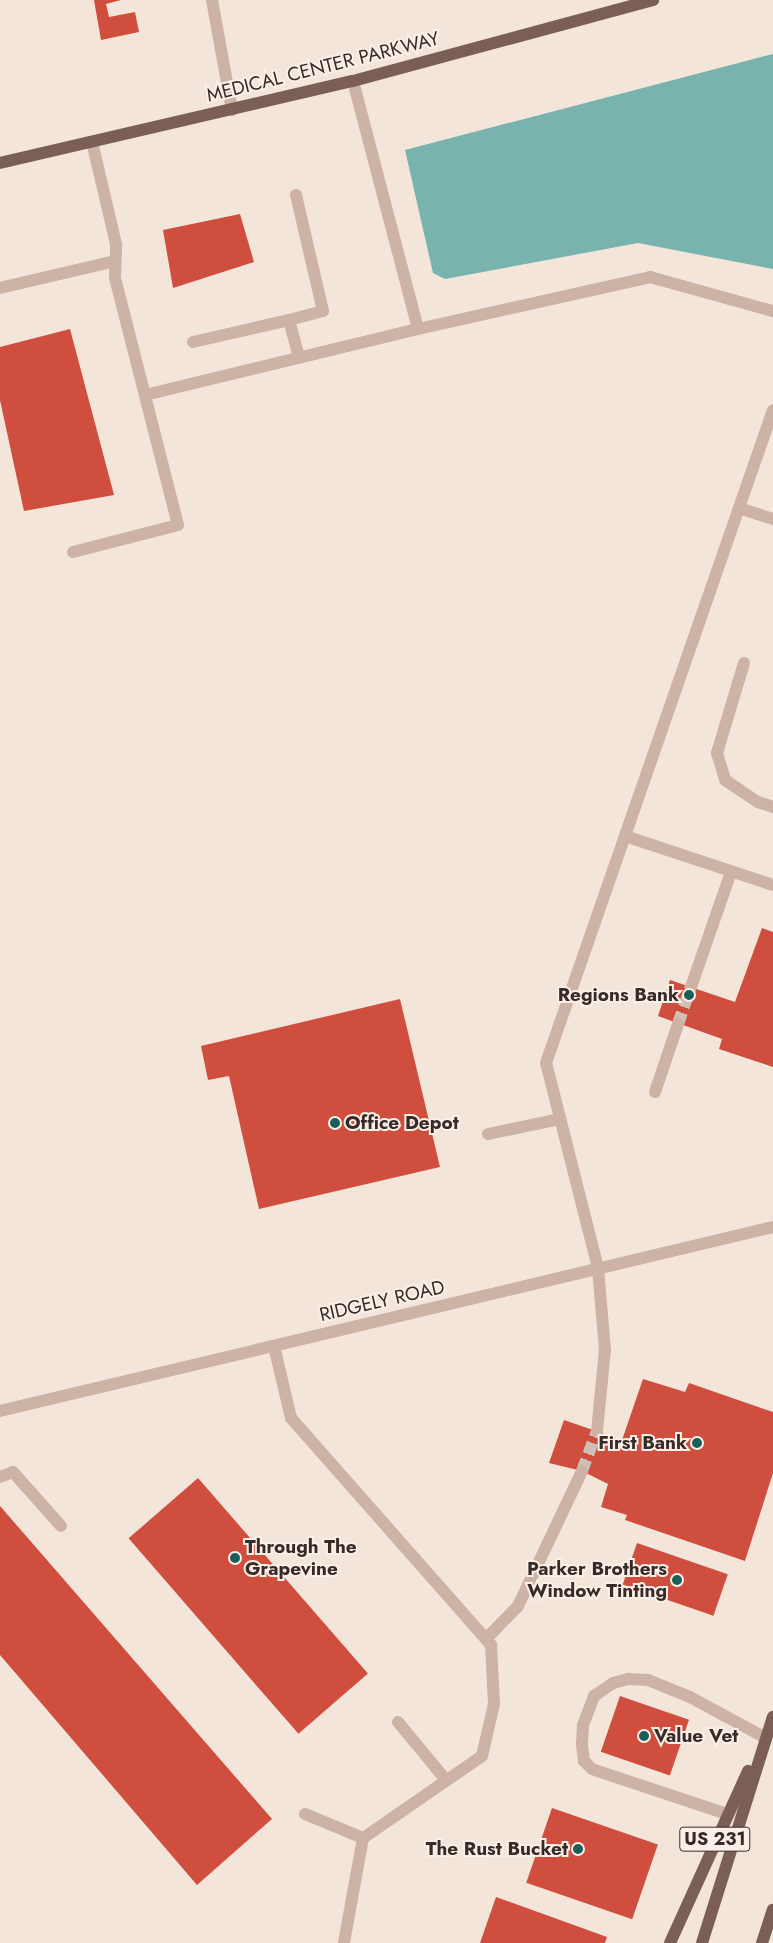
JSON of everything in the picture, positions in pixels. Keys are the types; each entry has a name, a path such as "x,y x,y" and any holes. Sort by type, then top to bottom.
{"main road":[{"name":"MEDICAL CENTER PARKWAY","path":"0,163 353,81 653,0"},
{"path":"702,1943 764,1737 773,1717"},
{"name":"US 231","path":"670,1943 726,1814 764,1737"},
{"path":"762,1943 773,1910"}],"street":[{"path":"212,0 232,110"},
{"path":"353,81 418,329"},
{"path":"73,552 178,525 115,278 116,244 92,142"},
{"path":"193,342 323,311 296,194"},
{"path":"0,288 115,262"},
{"path":"145,395 418,329 650,277 773,311"},
{"path":"289,320 298,358"},
{"path":"597,1431 605,1350 598,1268 546,1063 773,410"},
{"path":"739,508 773,519"},
{"path":"744,663 717,753 725,780 758,802 773,807"},
{"path":"626,836 731,872 773,884"},
{"path":"691,987 731,872"},
{"path":"655,1092 678,1024"},
{"path":"488,1134 560,1119"},
{"name":"RIDGELY ROAD","path":"0,1411 773,1227"},
{"path":"274,1346 291,1418 491,1645 494,1704 482,1756 363,1838 344,1943"},
{"path":"486,1639 518,1606 582,1471"},
{"path":"0,1478 13,1472 61,1526"},
{"path":"726,1814 592,1769 584,1761 582,1744 583,1725 594,1696 613,1683 628,1679 648,1680 690,1697 764,1737"},
{"path":"398,1722 446,1780"},
{"path":"305,1814 363,1838"}],"water":[{"path":"773,54 773,269 638,243 445,279 433,273 405,150"}],"building":[{"path":"94,0 121,0 106,4 109,17 135,12 139,32 101,40"},
{"path":"240,214 254,262 173,288 163,230"},
{"path":"70,329 114,495 24,511 0,400 0,347"},
{"name":"Regions Bank","path":"762,928 773,932 773,1067 719,1049 722,1039 658,1016 670,980 735,1002"},
{"name":"Office Depot","path":"400,999 440,1167 259,1209 229,1076 208,1080 201,1046"},
{"path":"643,1379 685,1392 689,1383 773,1412 773,1473 745,1561 625,1520 627,1515 601,1507 608,1484 582,1471 549,1463 564,1420 622,1440"},
{"path":"198,1478 368,1673 298,1734 129,1538"},
{"path":"0,1506 272,1819 197,1885 0,1655"},
{"path":"637,1543 728,1574 713,1616 623,1585"},
{"name":"Value Vet","path":"620,1696 689,1720 670,1776 601,1752"},
{"path":"552,1808 658,1844 632,1919 526,1883"},
{"path":"496,1897 607,1937 605,1943 480,1943"}],"tunnel":[{"path":"678,1024 691,987"},
{"path":"582,1471 597,1431"}],"place":[{"name":"Regions Bank","path":"689,995"},
{"name":"Office Depot","path":"335,1123"},
{"name":"First Bank","path":"697,1443"},
{"name":"Through The Grapevine","path":"235,1558"},
{"name":"Parker Brothers Window Tinting","path":"677,1580"},
{"name":"Value Vet","path":"644,1736"},
{"name":"The Rust Bucket","path":"578,1849"}]}
